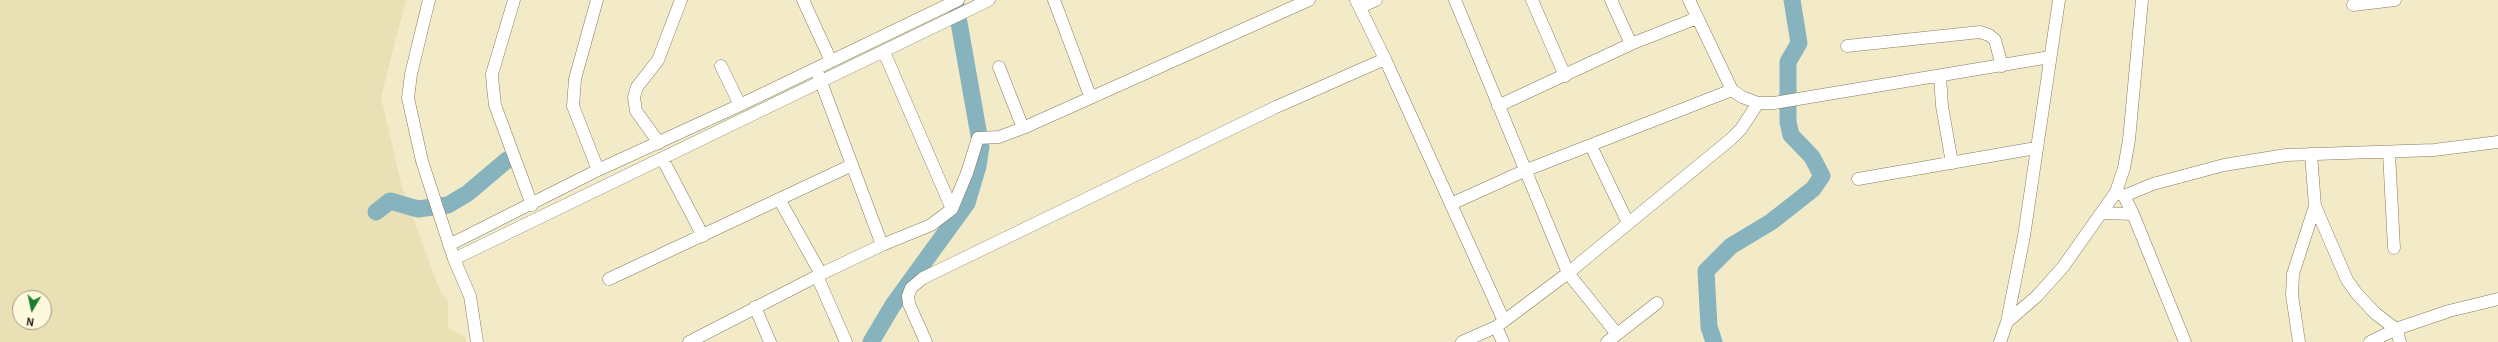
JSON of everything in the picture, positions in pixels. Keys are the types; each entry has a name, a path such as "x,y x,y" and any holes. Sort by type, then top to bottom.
{"street":[{"path":"429,0 411,74 408,98 414,133 448,243 470,296 477,342"},
{"path":"514,0 492,74 495,105 532,205"},
{"path":"597,0 575,79 573,106 598,170"},
{"path":"660,143 636,111 634,97 637,87 658,60 682,0"},
{"path":"803,0 831,61"},
{"path":"448,243 532,205 598,170 660,143 958,0"},
{"path":"454,259 989,0"},
{"path":"1054,0 1090,96"},
{"path":"689,342 819,275 882,245 932,225 952,209 967,173 978,138 999,137 1023,128 1090,96 1309,0"},
{"path":"1376,0 1358,3 1451,204 1500,324 1503,342"},
{"path":"1455,0 1524,171 1568,273 1617,334"},
{"path":"1532,0 1565,76"},
{"path":"1611,0 1631,44"},
{"path":"1689,0 1732,90 1742,97 1758,103 1774,103 2050,57"},
{"path":"2002,341 2024,236 2059,0"},
{"path":"2142,0 2129,140 2120,194 2133,214 2185,342"},
{"path":"2353,5 2395,0"},
{"path":"1498,106 1631,44 1697,18"},
{"path":"1847,46 1980,32 1989,34 1995,40 2002,66"},
{"path":"884,52 952,209"},
{"path":"926,342 909,304 908,296 911,288 924,278 1269,110 1385,59"},
{"path":"721,66 740,105"},
{"path":"999,67 1023,128"},
{"path":"815,68 822,80 882,245"},
{"path":"1940,76 1942,106 1952,163"},
{"path":"1451,204 1524,171 1732,90"},
{"path":"1462,342 1500,324 1568,273 1731,139 1741,129 1758,103"},
{"path":"2007,322 2037,296 2063,267 2102,213 2120,194 2224,165 2286,155 2389,153 2434,150 2498,142"},
{"path":"1591,146 1628,223"},
{"path":"1858,179 2036,148"},
{"path":"2389,153 2394,248"},
{"path":"2311,154 2315,206 2347,280 2356,294 2376,314 2396,329 2400,342"},
{"path":"662,158 703,236"},
{"path":"608,279 703,236 852,165"},
{"path":"779,199 819,275 846,342"},
{"path":"2299,342 2292,295 2293,274 2315,206"},
{"path":"2102,213 2133,214"},
{"path":"2370,342 2396,329 2449,311 2498,299"},
{"path":"1607,342 1657,303"},
{"path":"755,307 770,342"}],"shaded area":[{"path":"0,0 406,0 381,97 402,187 440,291 448,301 448,328 466,337 466,342 0,342"}],"waterway":[{"path":"871,342 893,305 967,203 978,166 981,147 955,0"},
{"path":"1714,342 1709,327 1706,271 1731,246 1771,222 1813,189 1822,176 1812,157 1791,135 1788,122 1788,62 1799,43 1792,0"},
{"path":"376,212 390,201 418,209 448,205 468,193 507,160"}]}
